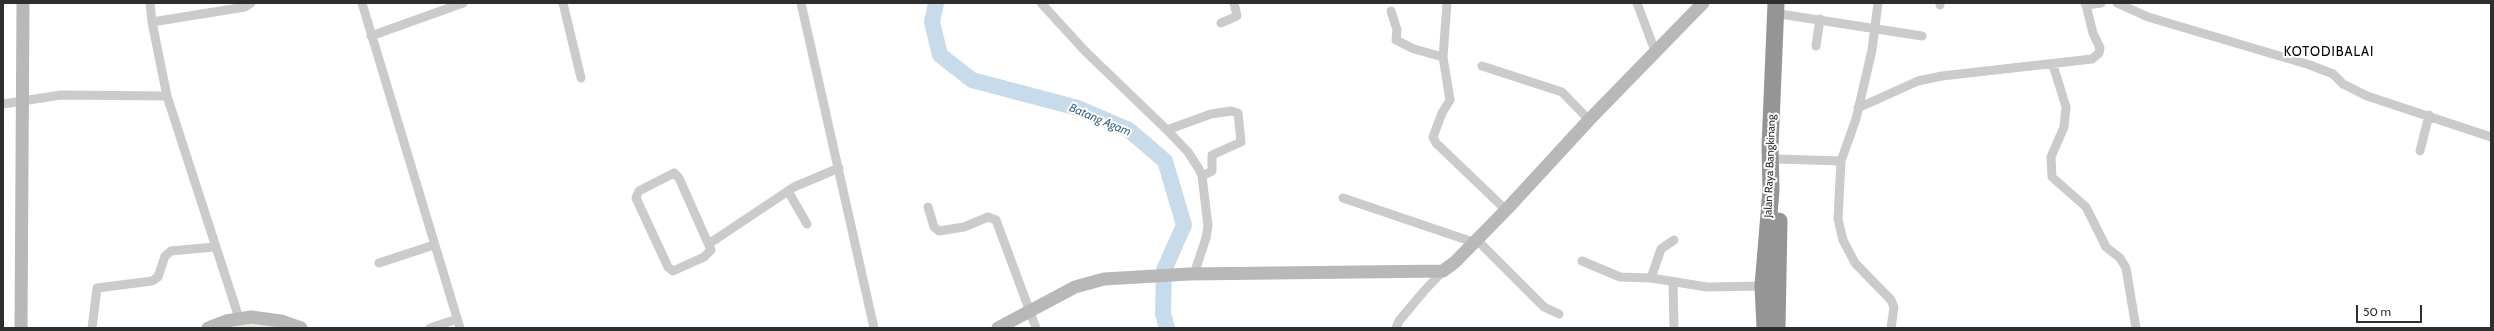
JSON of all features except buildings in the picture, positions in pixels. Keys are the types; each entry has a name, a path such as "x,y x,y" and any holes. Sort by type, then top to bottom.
{"highway":[{"name":"Jalan Raya Bangkinang","path":"1765,328 1763,286 1778,159 1779,7"},
{"name":"Jalan Raya Bangkinang","path":"1777,328 1775,190 1770,147 1779,7"}],"street":[{"path":"21,328 23,3"},
{"path":"150,3 152,22 167,96 214,247 239,318"},
{"path":"152,22 245,8 251,3"},
{"path":"362,3 370,36 459,324 430,328"},
{"path":"370,36 463,3"},
{"path":"563,3 581,78"},
{"path":"801,3 874,328"},
{"path":"1041,3 1085,50 1170,128 1205,174 1208,226 1206,238 1192,274"},
{"path":"1221,22 1236,16 1234,3"},
{"path":"1447,3 1443,57 1450,100 1442,113 1434,137 1436,143 1506,210"},
{"path":"1637,3 1655,51"},
{"path":"1396,328 1399,321 1443,271 1455,262 1506,210 1589,120 1703,3"},
{"path":"1878,3 1872,50 1858,108 1841,161 1838,219 1843,240 1855,263 1891,300 1894,307 1891,328"},
{"path":"1858,108 1918,81 1942,76 2053,65 2092,59 2099,53 2100,48 2093,33 2085,4 2101,3"},
{"path":"2117,3 2148,17 2310,65 2333,74 2343,84 2368,96 2429,115 2491,137"},
{"path":"1779,7 1820,19 1922,36"},
{"path":"1391,11 1397,30 1396,40 1414,49 1443,57"},
{"path":"1816,46 1820,19"},
{"path":"2053,65 2066,107 2064,127 2051,157 2052,177 2086,207 2106,247 2120,258 2126,268 2136,328"},
{"path":"1482,66 1562,92 1589,120"},
{"path":"3,104 61,95 167,96"},
{"path":"1170,128 1211,114 1231,111 1238,113 1241,142 1212,155 1213,170 1205,174"},
{"path":"2420,151 2429,115"},
{"path":"1778,159 1841,161"},
{"path":"710,243 788,191 839,168"},
{"path":"670,174 677,175 710,243 711,250 704,257 676,270 670,269 637,205 636,195 639,191 670,174"},
{"path":"788,191 807,224"},
{"path":"1343,198 1474,241 1544,307 1559,314"},
{"path":"928,207 934,227 939,231 956,229 988,217 994,218 1036,328"},
{"path":"1652,278 1661,249 1674,240"},
{"path":"379,263 434,245"},
{"path":"92,328 97,288 152,281 158,277 165,256 171,250 214,247"},
{"path":"1582,261 1620,277 1652,278 1707,287 1763,286"},
{"path":"998,328 1075,287 1104,279 1192,274 1443,271"},
{"path":"1673,282 1674,328"},
{"path":"208,328 239,318 272,319 301,328"}],"green space":[{"path":"250,323 285,328 227,328"}],"waterway":[{"name":"Batang Agam","path":"936,3 932,22 940,55 972,80 1078,108 1129,130 1165,161 1184,225 1164,270 1163,314 1167,328"}],"district":[{"name":"KOTODIBALAI","path":"2329,52"}]}
